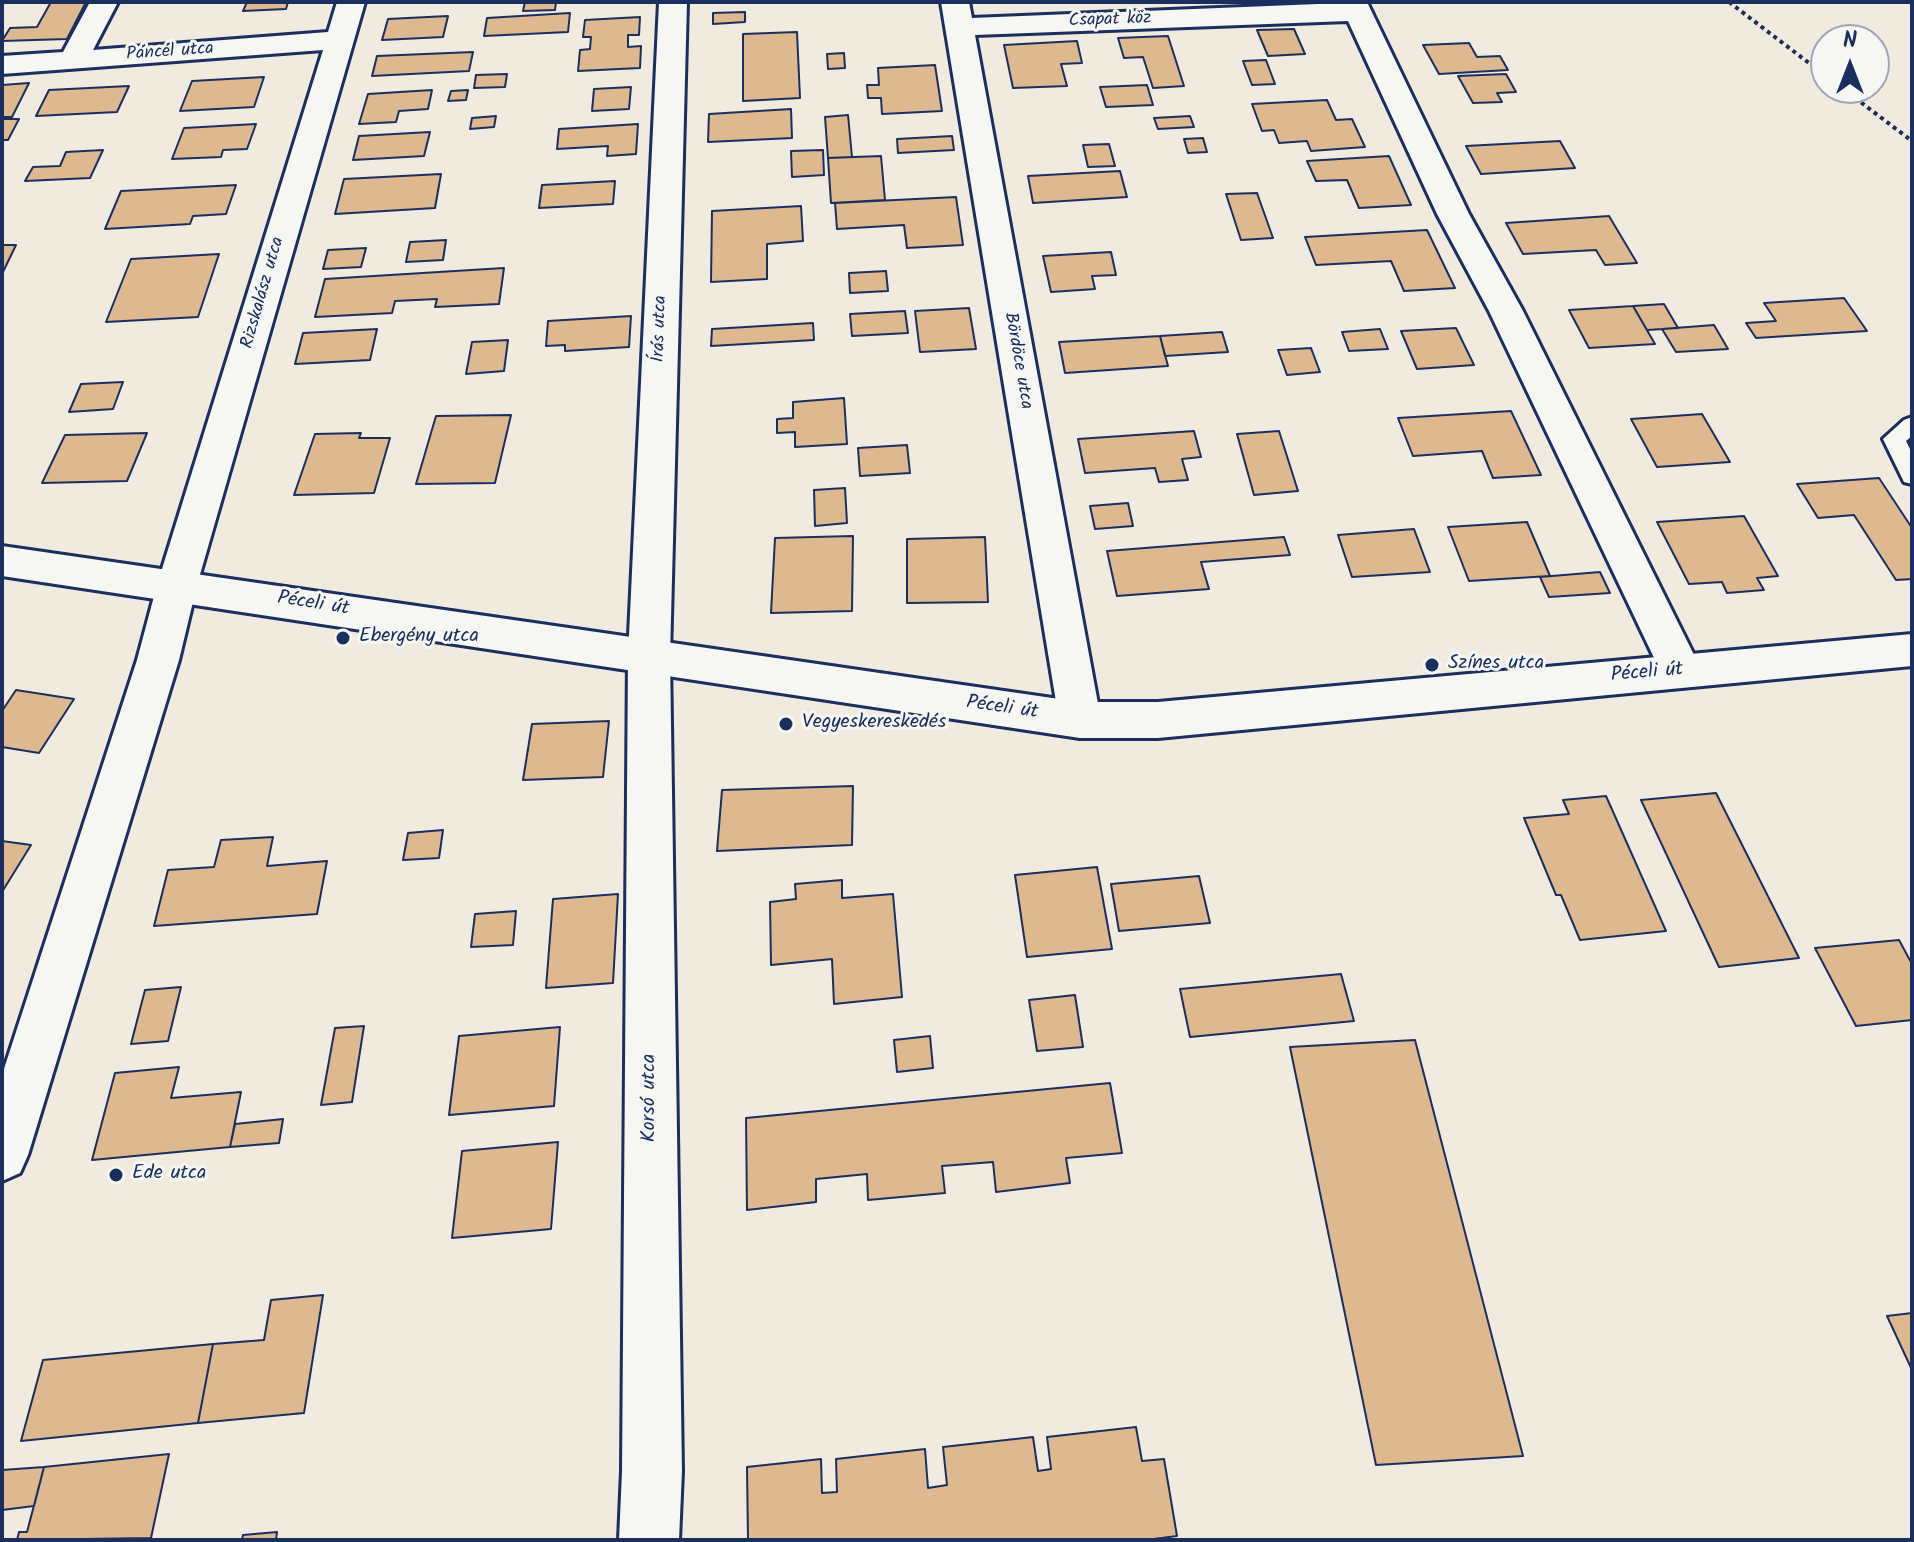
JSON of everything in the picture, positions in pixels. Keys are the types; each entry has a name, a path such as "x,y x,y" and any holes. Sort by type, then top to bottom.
{"street":[{"path":"73,60 104,2"},
{"name":"Rizskalász utca","path":"177,585 351,2"},
{"name":"Írás utca","path":"649,656 673,2"},
{"path":"1355,7 1453,214 1506,311 1681,671"},
{"name":"Csapat köz","path":"957,15 1355,7"},
{"name":"Bördöce utca","path":"957,15 1080,720"},
{"name":"Páncél utca","path":"2,65 339,40"},
{"name":"Péceli út","path":"2,561 1080,720 1158,720 1912,650"},
{"path":"2,1155 154,675 177,585"},
{"name":"Korsó utca","path":"649,656 652,1455 649,1540"}],"lane":[{"path":"1912,425 1894,439 1912,476"}],"path":[{"path":"1729,2 1810,64"},
{"path":"1863,104 1912,141"}],"building":[{"path":"51,2 86,2 67,39 2,41 10,28 37,27"},
{"path":"247,2 288,2 286,9 243,11"},
{"path":"525,2 556,2 555,10 523,11"},
{"path":"745,12 745,22 713,24 713,13"},
{"path":"570,13 568,32 484,36 487,18"},
{"path":"448,16 443,37 382,40 388,19"},
{"path":"640,17 639,35 628,35 628,47 641,46 640,68 578,71 580,50 590,49 591,37 583,37 585,20"},
{"path":"1294,29 1305,54 1268,56 1257,30"},
{"path":"797,32 800,98 743,101 743,34"},
{"path":"1168,36 1184,86 1153,88 1143,57 1124,58 1118,38"},
{"path":"1077,41 1082,63 1061,64 1067,86 1013,88 1004,45"},
{"path":"1469,43 1477,57 1500,56 1508,70 1439,74 1423,45"},
{"path":"473,52 469,71 372,76 377,56"},
{"path":"844,53 845,68 828,69 827,54"},
{"path":"1266,60 1275,84 1252,85 1243,61"},
{"path":"935,65 942,111 882,114 881,98 868,98 867,85 879,85 878,68"},
{"path":"507,74 505,87 474,88 476,75"},
{"path":"1506,74 1516,92 1497,93 1502,102 1473,103 1458,76"},
{"path":"264,77 254,107 180,111 192,81"},
{"path":"29,83 12,117 2,117 2,85"},
{"path":"1147,85 1153,105 1106,107 1100,87"},
{"path":"129,86 117,112 36,116 49,90"},
{"path":"631,87 629,109 592,111 594,89"},
{"path":"432,90 428,109 399,111 396,122 359,124 368,94"},
{"path":"468,90 466,100 448,101 451,91"},
{"path":"1327,100 1336,120 1352,119 1365,147 1311,151 1307,141 1279,143 1274,130 1262,131 1252,104"},
{"path":"791,109 792,138 708,142 709,114"},
{"path":"848,115 852,157 828,158 825,117"},
{"path":"496,116 494,127 470,129 472,118"},
{"path":"1190,116 1194,127 1158,129 1154,118"},
{"path":"2,119 19,119 8,140 2,140"},
{"path":"256,124 247,149 223,150 221,157 172,159 184,128"},
{"path":"638,124 636,154 607,156 608,146 557,149 559,129"},
{"path":"430,132 424,156 353,160 359,136"},
{"path":"952,136 954,150 898,153 897,139"},
{"path":"1203,138 1207,152 1188,153 1184,139"},
{"path":"1560,141 1575,168 1481,174 1466,146"},
{"path":"1109,144 1115,166 1088,167 1083,145"},
{"path":"103,150 90,178 25,181 33,167 60,166 66,152"},
{"path":"823,150 824,175 792,177 791,151"},
{"path":"881,156 885,200 831,203 828,158"},
{"path":"1389,156 1411,205 1359,208 1347,180 1316,181 1307,161"},
{"path":"1120,171 1127,197 1033,203 1028,176"},
{"path":"441,174 435,208 335,214 344,179"},
{"path":"615,181 613,204 539,208 542,185"},
{"path":"236,185 226,214 193,216 190,224 105,229 121,191"},
{"path":"1257,193 1273,238 1241,240 1226,194"},
{"path":"956,197 963,245 907,248 904,225 837,229 835,203"},
{"path":"801,206 803,241 767,244 767,279 711,282 712,211"},
{"path":"1609,216 1637,263 1605,265 1596,250 1523,254 1506,223"},
{"path":"1427,230 1455,288 1404,291 1391,261 1316,265 1305,237"},
{"path":"446,240 443,260 406,262 410,242"},
{"path":"2,245 16,245 2,274"},
{"path":"366,248 361,267 323,269 328,250"},
{"path":"1111,252 1116,275 1092,276 1095,289 1051,292 1043,256"},
{"path":"219,254 198,317 106,322 131,259"},
{"path":"504,268 499,304 435,307 437,299 395,301 392,313 315,317 325,279"},
{"path":"886,271 888,291 850,293 849,273"},
{"path":"1844,298 1867,331 1756,338 1746,323 1776,321 1764,303"},
{"path":"1664,304 1678,328 1647,330 1633,306"},
{"path":"1633,306 1655,344 1589,348 1569,310"},
{"path":"969,308 976,349 920,352 915,311"},
{"path":"905,311 908,333 852,336 850,314"},
{"path":"631,316 629,347 565,351 565,345 546,346 548,321"},
{"path":"813,323 814,340 711,346 712,329"},
{"path":"1714,325 1728,349 1676,352 1662,329"},
{"path":"1456,328 1474,365 1417,369 1401,331"},
{"path":"377,329 370,360 295,364 303,333"},
{"path":"1380,329 1388,349 1349,351 1342,332"},
{"path":"1222,332 1228,352 1165,356 1160,336"},
{"path":"1160,336 1168,366 1065,373 1059,342"},
{"path":"508,340 504,371 466,374 472,342"},
{"path":"1311,348 1320,372 1287,375 1278,350"},
{"path":"123,382 113,409 69,412 81,384"},
{"path":"844,398 847,444 795,447 795,432 777,433 777,419 793,418 793,402"},
{"path":"1511,411 1541,475 1493,478 1482,451 1413,456 1398,418"},
{"path":"1702,414 1730,462 1657,467 1631,419"},
{"path":"511,415 495,483 416,484 436,416"},
{"path":"1194,431 1201,457 1182,459 1188,480 1159,482 1155,468 1085,473 1078,439"},
{"path":"1279,431 1298,491 1254,495 1237,434"},
{"path":"147,433 127,481 42,483 65,435"},
{"path":"361,433 359,438 390,438 374,493 294,495 315,434"},
{"path":"907,445 910,473 860,476 858,448"},
{"path":"1879,478 1912,528 1912,579 1896,580 1854,515 1818,518 1797,484"},
{"path":"845,488 847,523 815,526 814,490"},
{"path":"1128,503 1133,526 1095,529 1090,506"},
{"path":"1744,516 1778,576 1757,578 1764,590 1727,593 1722,582 1689,584 1657,522"},
{"path":"1527,522 1550,576 1469,581 1448,527"},
{"path":"1414,529 1430,572 1352,577 1338,535"},
{"path":"853,536 852,611 771,613 775,538"},
{"path":"985,537 988,602 907,603 907,539"},
{"path":"1284,537 1290,555 1201,562 1209,589 1117,596 1107,551"},
{"path":"1600,572 1610,593 1549,597 1540,577"},
{"path":"16,690 74,699 39,753 2,747 2,711"},
{"path":"609,721 603,777 523,780 532,724"},
{"path":"853,786 852,845 717,851 722,790"},
{"path":"1716,793 1799,958 1719,967 1641,800"},
{"path":"1606,796 1666,931 1580,940 1561,895 1556,895 1524,818 1569,814 1563,800"},
{"path":"443,830 439,858 403,860 408,833"},
{"path":"273,837 267,866 327,861 317,914 154,926 168,870 214,867 221,840"},
{"path":"2,841 31,845 2,892"},
{"path":"1097,867 1112,949 1027,957 1015,875"},
{"path":"1199,876 1210,923 1119,931 1111,884"},
{"path":"842,880 842,898 893,894 902,997 834,1004 832,959 771,965 770,902 796,899 795,884"},
{"path":"618,894 613,983 546,988 553,899"},
{"path":"516,911 513,945 471,947 475,914"},
{"path":"1899,940 1912,964 1912,1020 1856,1026 1815,948"},
{"path":"1341,974 1354,1021 1190,1037 1180,989"},
{"path":"181,987 168,1041 131,1044 145,990"},
{"path":"1075,995 1083,1047 1037,1051 1029,1000"},
{"path":"364,1026 352,1102 321,1105 335,1028"},
{"path":"560,1027 554,1106 449,1115 459,1036"},
{"path":"930,1036 933,1068 897,1072 894,1040"},
{"path":"1415,1040 1523,1456 1376,1465 1290,1047"},
{"path":"179,1067 171,1098 241,1092 230,1147 92,1160 115,1073"},
{"path":"1110,1083 1122,1153 1066,1158 1070,1183 996,1192 993,1162 942,1166 945,1193 868,1200 867,1174 816,1179 816,1202 747,1210 746,1118"},
{"path":"283,1119 279,1143 230,1147 235,1124"},
{"path":"558,1142 551,1229 452,1238 462,1151"},
{"path":"323,1295 304,1413 198,1423 213,1344 264,1340 271,1300"},
{"path":"1912,1313 1912,1370 1887,1316"},
{"path":"213,1344 198,1423 21,1441 43,1360"},
{"path":"1136,1427 1142,1461 1164,1459 1177,1536 1146,1540 748,1540 747,1467 821,1459 822,1493 837,1492 836,1459 925,1449 928,1488 947,1485 943,1447 1033,1437 1038,1471 1051,1469 1047,1437"},
{"path":"169,1454 151,1538 17,1540 19,1532 27,1532 44,1467"},
{"path":"44,1467 34,1506 2,1510 2,1470"},
{"path":"277,1532 276,1540 242,1540 243,1535"}],"place":[{"name":"Ebergény utca","path":"343,638"},
{"name":"Színes utca","path":"1432,665"},
{"name":"Vegyeskereskedés","path":"786,724"},
{"name":"Ede utca","path":"116,1175"}]}
